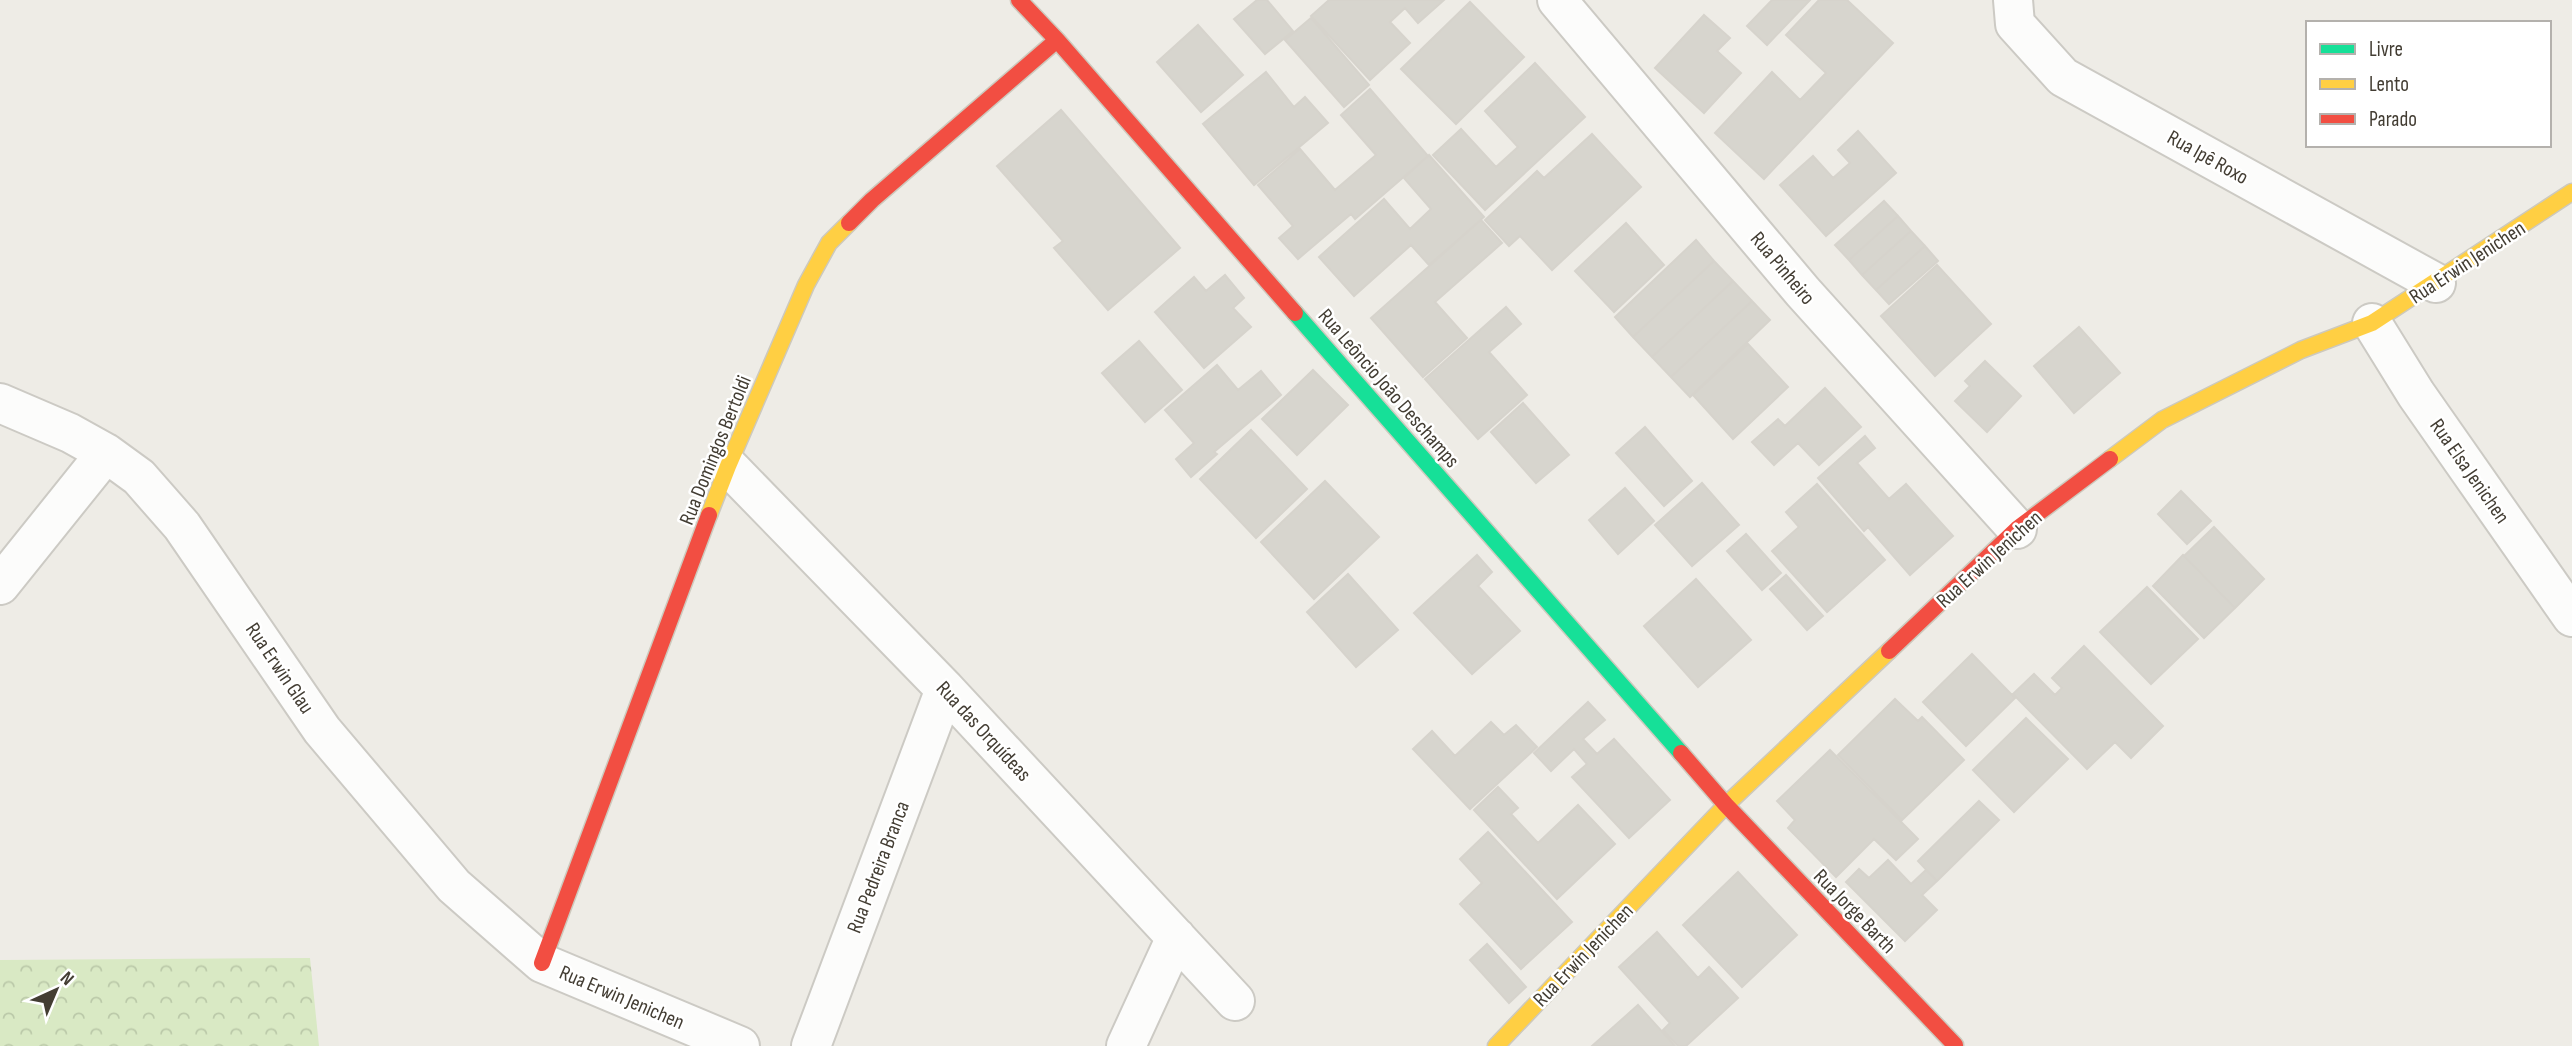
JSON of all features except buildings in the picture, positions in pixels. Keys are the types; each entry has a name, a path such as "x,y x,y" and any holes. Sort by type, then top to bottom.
{"street":[{"name":"Rua Leôncio João Deschamps","path":"1018,0 1058,40 1726,805"},
{"name":"Rua Pinheiro","path":"1557,0 1802,292 2017,529"},
{"name":"Rua Ipê Roxo","path":"2013,0 2015,24 2063,77 2436,283"},
{"name":"Rua Domingos Bertoldi","path":"542,963 728,466 806,285 829,243 872,200 1058,40"},
{"name":"Rua Erwin Jenichen","path":"1496,1046 1726,805 2017,529 2162,420 2301,349 2372,323 2572,192"},
{"name":"Rua Elsa Jenichen","path":"2372,323 2416,394 2572,617"},
{"name":"Rua Erwin Glau","path":"0,403 70,433 106,453 139,477 182,526 322,730 454,886 542,963"},
{"path":"0,584 106,453"},
{"name":"Rua das Orquídeas","path":"728,466 945,689 1235,1001"},
{"name":"Rua Pedreira Branca","path":"811,1046 945,689"},
{"name":"Rua Jorge Barth","path":"1726,805 1955,1045"},
{"path":"1126,1046 1175,937"},
{"name":"Rua Erwin Jenichen","path":"542,963 740,1046"}],"green space":[{"path":"310,958 319,1046 0,1046 0,960"}],"traffic: fast":[{"path":"1295,313 1681,753"}],"traffic: slow":[{"path":"2110,459 2162,420 2301,350 2372,323 2572,192"},
{"path":"709,515 806,285 829,243 849,223"},
{"path":"1496,1046 1726,805 1889,651"}],"traffic: jam":[{"path":"1019,0 1295,313"},
{"path":"849,223 1057,40"},
{"path":"1889,651 2017,529 2110,459"},
{"path":"542,963 709,515"},
{"path":"1681,753 1726,805 1955,1045"}]}
